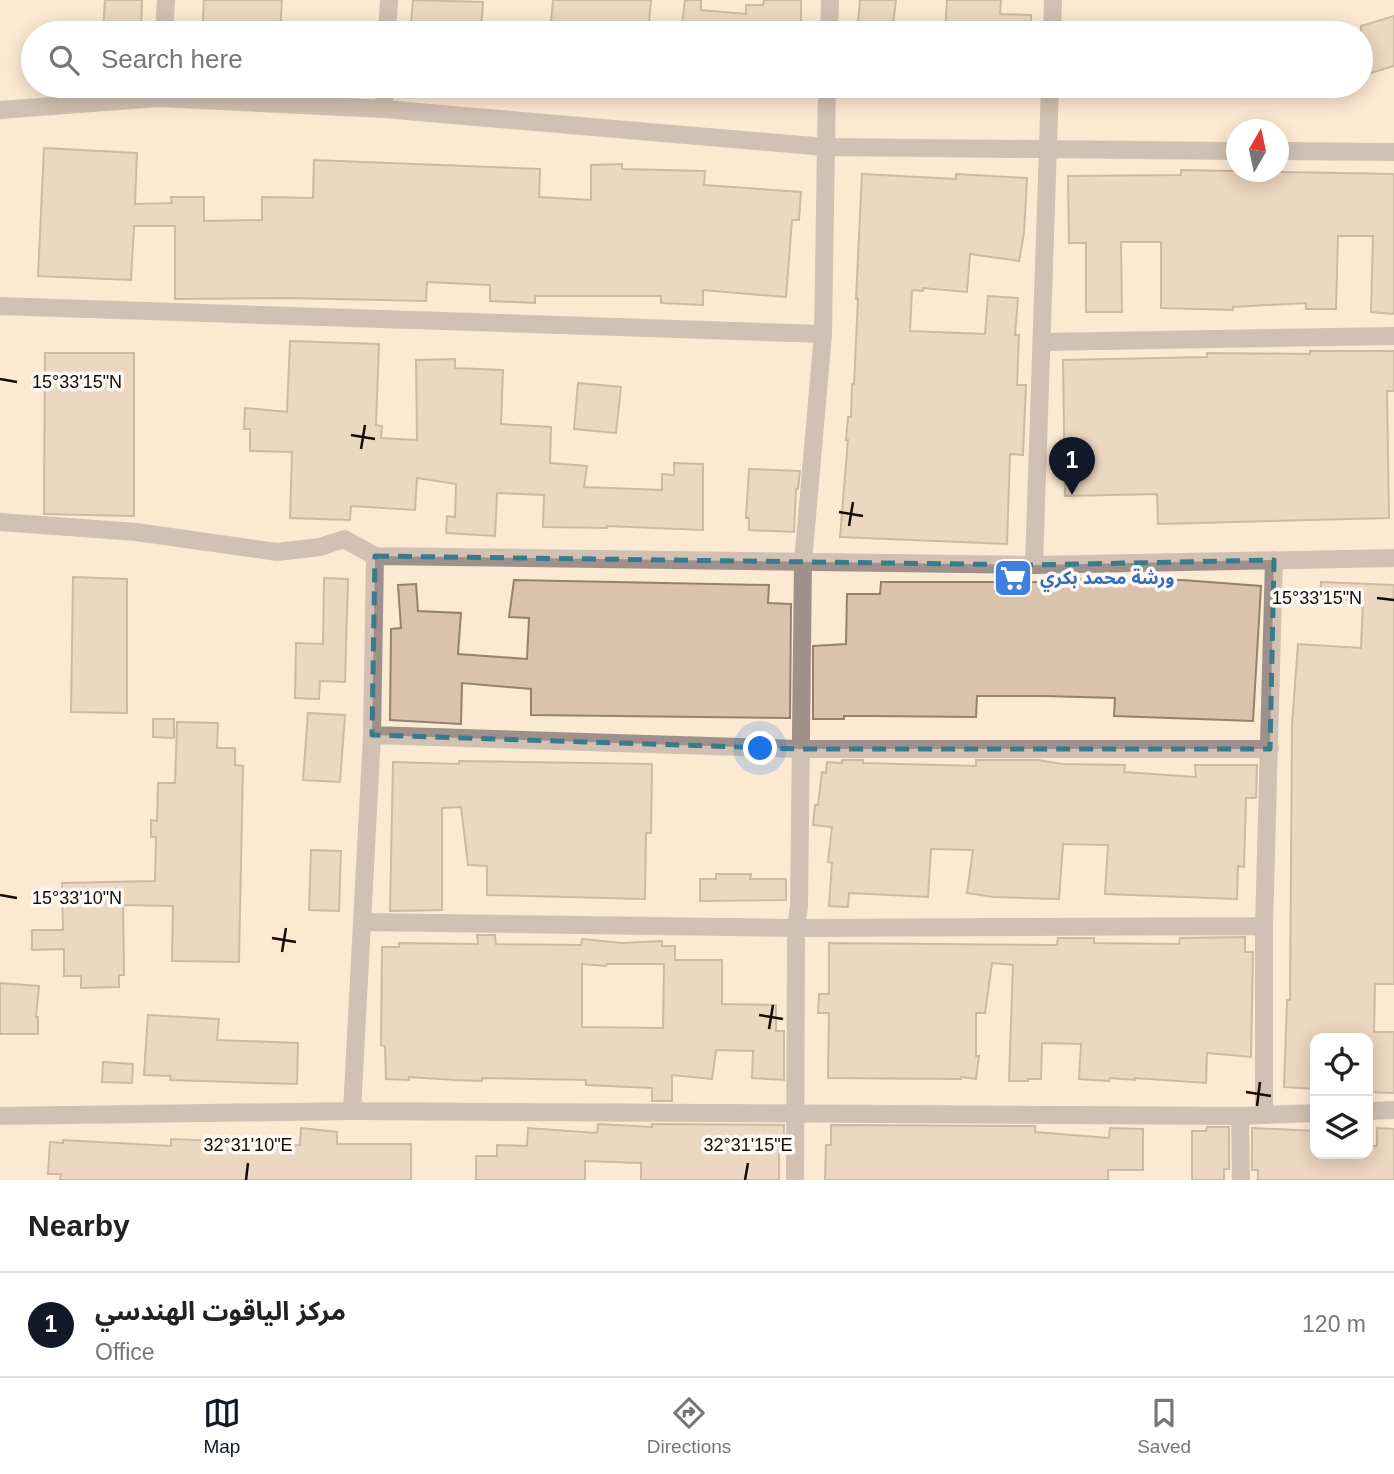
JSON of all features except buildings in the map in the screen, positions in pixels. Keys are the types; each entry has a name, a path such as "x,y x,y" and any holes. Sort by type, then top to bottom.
{"street":[{"path":"165,21 166,0"},
{"path":"387,21 388,0"},
{"path":"829,21 830,0"},
{"path":"1052,0 1052,21"},
{"path":"0,110 107,98"},
{"path":"239,98 825,147 1226,151"},
{"path":"384,98 384,109"},
{"path":"795,1180 796,928 799,906 803,562 824,334 827,98"},
{"path":"1034,565 1050,98"},
{"path":"1289,151 1394,152"},
{"path":"0,306 824,334"},
{"path":"1043,342 1394,336"},
{"path":"0,522 136,532 277,552 320,547 344,539 375,556 1034,565 1394,558"},
{"path":"352,1111 372,735 375,556"},
{"path":"1264,1115 1264,926 1274,560"},
{"path":"372,735 799,749 1270,749"},
{"path":"363,922 796,928 1264,926"},
{"path":"1373,1111 1394,1110"},
{"path":"0,1116 352,1111 1240,1116 1310,1113"},
{"path":"1240,1116 1241,1180"}],"highlighted area":[{"path":"375,556 1034,565 1274,560 1270,749 799,749 372,735"}],"place":[{"name":"مركز الياقوت الهندسي","path":"1072,495"},
{"name":"ورشة محمد بكري","path":"1013,578"}]}
